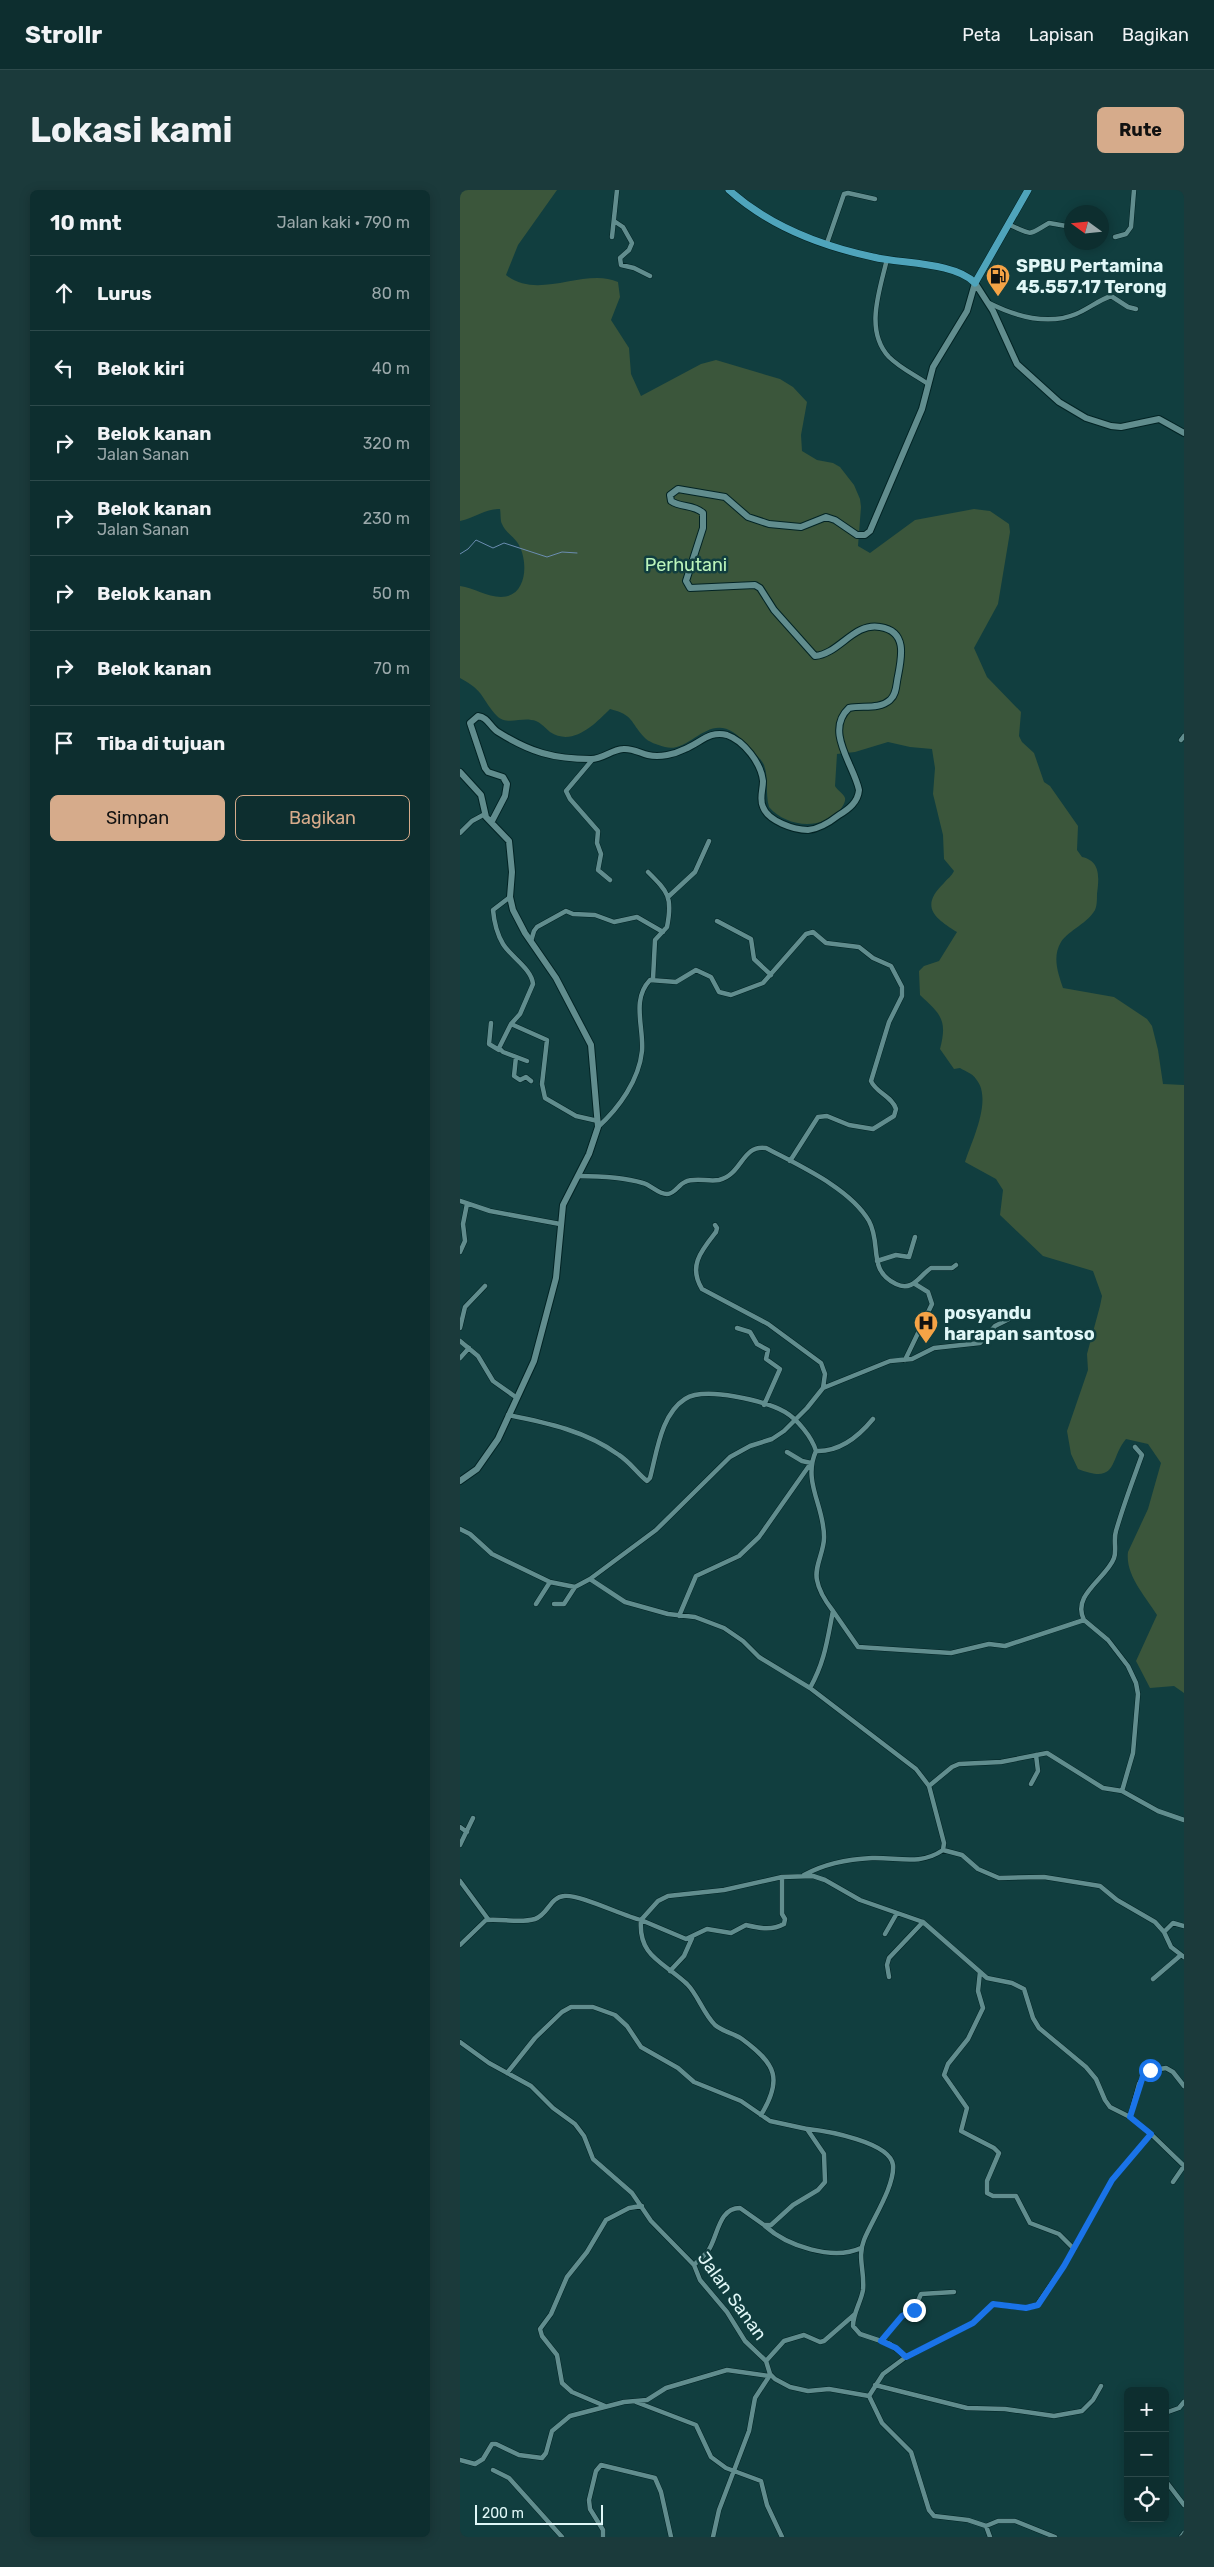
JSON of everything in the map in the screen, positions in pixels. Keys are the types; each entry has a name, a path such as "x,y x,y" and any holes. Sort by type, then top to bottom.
{"main road":[{"path":"729,190 752,209 780,227 828,243 887,259 980,272"},
{"path":"492,821 504,796 507,784 503,777 488,772 485,768 470,723 475,717 483,717 495,731 542,754 593,759 622,749 648,755 668,754 686,749 712,734 726,735 740,743 760,769 763,784 762,806 775,820 790,826 808,830 829,822 855,802 859,790 844,755 840,736 841,717 850,708 884,705 894,696 903,656 899,638 885,628 878,626 863,628 820,656 815,656 774,610 760,588 751,584 690,588 686,581 703,528 703,514 694,507 674,503 671,501 670,495 678,489 725,497 748,517 769,524 801,527 822,518 831,518 862,536 870,531 918,419 938,356 954,335 968,311 975,283 980,272 1010,225 1028,190"},
{"path":"957,270 975,283 989,304 1017,364 1059,402 1086,418 1111,426 1120,427 1159,419 1184,433"},
{"path":"460,772 482,795 485,814 509,841 512,872 510,897 513,910 531,943 556,978 591,1045 598,1124 578,1176 563,1205 556,1278 539,1345 498,1439 476,1469 460,1481"}],"street":[{"path":"612,238 617,190"},
{"path":"1115,237 1126,234 1131,227 1134,190"},
{"path":"828,243 844,194 848,192 875,199"},
{"path":"614,221 623,227 632,244 629,250 620,258 621,264 650,276"},
{"path":"1010,225 1030,234 1034,234 1050,223 1064,226"},
{"path":"887,259 876,311 879,339 890,357 928,384"},
{"path":"989,304 1011,314 1037,319 1073,315 1111,296 1128,307 1136,309"},
{"path":"593,759 566,791 570,799 598,830 597,843 601,856 598,870 610,880"},
{"path":"460,833 472,820 485,814"},
{"path":"668,897 695,872 710,841"},
{"path":"648,872 666,891 668,897 668,925 655,940 653,979"},
{"path":"499,1050 499,1045 511,1024 520,1014 534,984 530,975 506,948 497,932 493,910 510,897"},
{"path":"531,943 532,935 537,927 566,911 573,914 595,915 614,922 637,917 662,932"},
{"path":"717,921 751,939 754,959 771,975"},
{"path":"511,1024 546,1040 542,1084 545,1098 576,1116 598,1124 611,1115 629,1087 638,1068 642,1032 640,997 646,984 653,979 676,982 692,972 700,970 711,976 719,992 731,995 763,983 806,934 813,932 826,943 859,947 872,958 892,966 902,992 889,1022 871,1081 873,1086 895,1105 894,1116 873,1130 849,1125 827,1116 818,1117 790,1161"},
{"path":"491,1023 489,1044 527,1061"},
{"path":"516,1057 514,1076 520,1080 526,1077 531,1081"},
{"path":"578,1176 636,1181 671,1194 687,1181 720,1180 730,1175 754,1147 766,1148 853,1201 870,1224 876,1244 877,1268 889,1280 905,1287 915,1284 931,1268 952,1268 956,1265"},
{"path":"460,1201 500,1213 560,1224"},
{"path":"460,1252 464,1241 462,1229 467,1204"},
{"path":"715,1225 717,1228 716,1232 697,1256 695,1271 702,1289 768,1324 821,1363 825,1374 823,1388"},
{"path":"877,1261 896,1255 909,1257 915,1237"},
{"path":"905,1360 932,1304 928,1292 915,1284"},
{"path":"460,1328 465,1306 485,1286"},
{"path":"554,1604 564,1604 575,1587 590,1579 656,1530 730,1457 750,1446 772,1439 794,1420 823,1388 890,1361 912,1359 939,1347 980,1343 995,1326 1019,1314"},
{"path":"737,1328 750,1332 757,1344 768,1350 766,1358 768,1361 780,1369 764,1405"},
{"path":"460,1341 482,1360 488,1376 517,1398"},
{"path":"460,1358 469,1348"},
{"path":"508,1415 552,1424 594,1438 621,1456 647,1481 650,1478 669,1417 685,1399 698,1393 709,1392 733,1396 786,1413 794,1420 814,1444 816,1450 811,1463 759,1537 740,1556 696,1576 679,1616"},
{"path":"816,1450 824,1451 856,1438 873,1419"},
{"path":"1122,1791 1132,1753 1138,1694 1136,1683 1128,1666 1108,1640 1084,1620 1082,1615 1086,1594 1105,1574 1114,1558 1116,1531 1142,1455 1135,1447"},
{"path":"786,1452 802,1461 811,1463"},
{"path":"811,1463 814,1495 824,1538 816,1578 820,1592 858,1647 944,1653 989,1644 1005,1646 1084,1620"},
{"path":"460,1529 470,1534 492,1554 550,1582 575,1587"},
{"path":"590,1579 613,1597 625,1602 679,1616 695,1617 724,1628 743,1641 759,1657 810,1688 916,1769 929,1786 944,1842 943,1850"},
{"path":"536,1604 550,1582"},
{"path":"810,1688 820,1669 828,1647 833,1611"},
{"path":"929,1786 952,1767 959,1764 1001,1762 1036,1755 1052,1755 1103,1788 1122,1791 1158,1811 1184,1820"},
{"path":"1031,1784 1038,1771 1036,1755"},
{"path":"460,1845 468,1832 473,1818"},
{"path":"460,1828 468,1832"},
{"path":"761,2115 774,2088 775,2080 771,2068 741,2039 714,2024 687,1984 670,1971 643,1945 640,1933 641,1920 658,1901 668,1896 724,1890 804,1874 822,1866 864,1859 920,1860 943,1850 962,1855 978,1869 999,1878 1044,1877 1095,1884 1138,1914 1155,1922 1164,1932 1171,1947 1182,1956 1153,1979"},
{"path":"804,1874 820,1878 860,1900 922,1922 992,1980 1012,1983 1024,1989 1032,2018 1039,2028 1086,2067 1096,2080 1107,2104 1130,2117 1151,2134 1184,2166 1173,2182"},
{"path":"460,1881 488,1919 512,1922 536,1918 554,1900 568,1896 661,1927 682,1939 693,1937 707,1929 731,1933 746,1925 762,1929 784,1924 785,1919 782,1914 782,1878"},
{"path":"885,1934 897,1913"},
{"path":"460,1945 488,1919"},
{"path":"889,1977 887,1965 889,1958 922,1922"},
{"path":"1164,1932 1173,1923 1184,1926"},
{"path":"670,1971 684,1956 693,1937"},
{"path":"980,1972 978,1991 983,2008 968,2039 945,2070 946,2079 967,2108 962,2131 994,2148 999,2153 987,2181 986,2193 993,2196 1014,2195 1030,2224 1059,2234 1074,2249"},
{"path":"507,2073 535,2038 562,2012 571,2007 593,2006 606,2010 622,2020 641,2048 678,2068 694,2082 741,2101 770,2121 853,2138 879,2149 890,2158 892,2165 890,2182 861,2248 862,2291 853,2326 857,2333 896,2348 906,2357"},
{"name":"Jalan Sanan","path":"460,2042 537,2091 553,2108 575,2124 584,2136 593,2159 632,2193 651,2221 694,2265 700,2280 727,2312 742,2336 766,2361 769,2375"},
{"path":"1130,2117 1140,2084 1147,2071 1166,2068 1174,2072 1184,2086"},
{"path":"764,2225 772,2226 793,2205 822,2187 826,2178 826,2160 818,2142 808,2129"},
{"path":"869,2396 883,2374 906,2357 973,2323 993,2304 1026,2308 1038,2305 1074,2249 1112,2180 1151,2134"},
{"path":"605,2406 572,2392 562,2383 557,2355 542,2336 540,2329 551,2314 567,2277 587,2252 606,2220 618,2213 642,2206"},
{"path":"694,2265 708,2251 724,2216 736,2208 743,2209 783,2239 832,2254 850,2253 861,2248"},
{"path":"881,2341 902,2316 914,2310 921,2294 954,2292"},
{"path":"766,2361 784,2341 804,2335 824,2342 855,2314"},
{"path":"460,2460 470,2464 480,2462 492,2444 496,2444 519,2456 544,2458 552,2430 570,2416 605,2406 647,2400 666,2388 728,2370 769,2375 782,2383 800,2390 812,2392 829,2389 869,2396"},
{"path":"713,2537 719,2510 733,2470 750,2431 755,2398 769,2375"},
{"path":"875,2384 967,2408 1005,2409 1054,2416 1082,2411 1093,2400 1101,2386"},
{"path":"869,2396 882,2423 911,2452 931,2514 937,2517 968,2520 986,2526 998,2521 1015,2521 1055,2537"},
{"path":"635,2401 696,2425 708,2454 723,2467 761,2481 767,2505 782,2537"},
{"path":"1169,2412 1179,2408 1184,2402"},
{"path":"603,2537 603,2530 590,2509 589,2500 596,2471 602,2465 655,2478 661,2492 671,2537"},
{"path":"494,2470 509,2478 562,2537"},
{"path":"1169,2485 1184,2505"},
{"path":"986,2526 990,2537"},
{"path":"1181,2537 1184,2533"}],"green space":[{"name":"Perhutani","path":"460,190 557,190 518,245 506,275 519,282 532,285 547,285 591,278 605,278 618,282 620,297 611,320 629,348 631,374 641,396 701,364 716,360 780,379 793,387 807,402 801,435 802,451 817,460 833,463 840,467 854,485 860,499 858,546 870,553 915,520 974,509 990,511 1009,524 1010,532 998,604 974,648 987,677 1021,712 1019,736 1022,742 1034,753 1044,782 1050,786 1078,826 1077,850 1082,857 1093,862 1098,876 1095,910 1088,919 1064,938 1058,948 1056,959 1059,977 1063,988 1114,997 1147,1019 1152,1026 1158,1050 1163,1084 1184,1085 1184,1693 1174,1686 1150,1688 1136,1661 1157,1615 1133,1577 1128,1561 1128,1552 1148,1509 1161,1463 1148,1444 1126,1439 1111,1468 1107,1472 1100,1474 1078,1469 1071,1454 1067,1431 1088,1370 1087,1354 1102,1296 1093,1271 1043,1256 1000,1215 1003,1190 996,1179 965,1162 980,1120 982,1108 981,1087 971,1074 960,1068 954,1069 940,1049 943,1031 940,1018 933,1007 920,995 919,971 924,966 939,961 957,932 937,917 931,905 936,891 954,871 944,859 943,835 933,794 935,768 932,749 888,742 855,752 837,754 835,786 844,796 844,804 831,818 813,824 803,824 784,819 769,807 763,763 736,734 725,728 714,728 685,744 665,747 648,740 628,717 610,709 583,732 567,737 559,736 534,720 509,721 500,719 478,691 460,678 460,586 496,597 510,595 517,591 521,584 524,576 524,567 521,549 502,524 500,509 490,510 460,521"}],"waterway":[{"path":"460,554 468,549 476,540 493,548 504,543 547,557 562,552 577,553"}],"place":[{"name":"SPBU Pertamina 45.557.17 Terong","path":"998,297"},
{"name":"posyandu harapan santoso","path":"926,1344"}],"route":[{"path":"914,2310 902,2316 881,2341 890,2344 906,2357 924,2350 973,2323 993,2304 1026,2308 1038,2305 1064,2266 1112,2180 1151,2134 1130,2117 1144,2073 1150,2070"}]}
